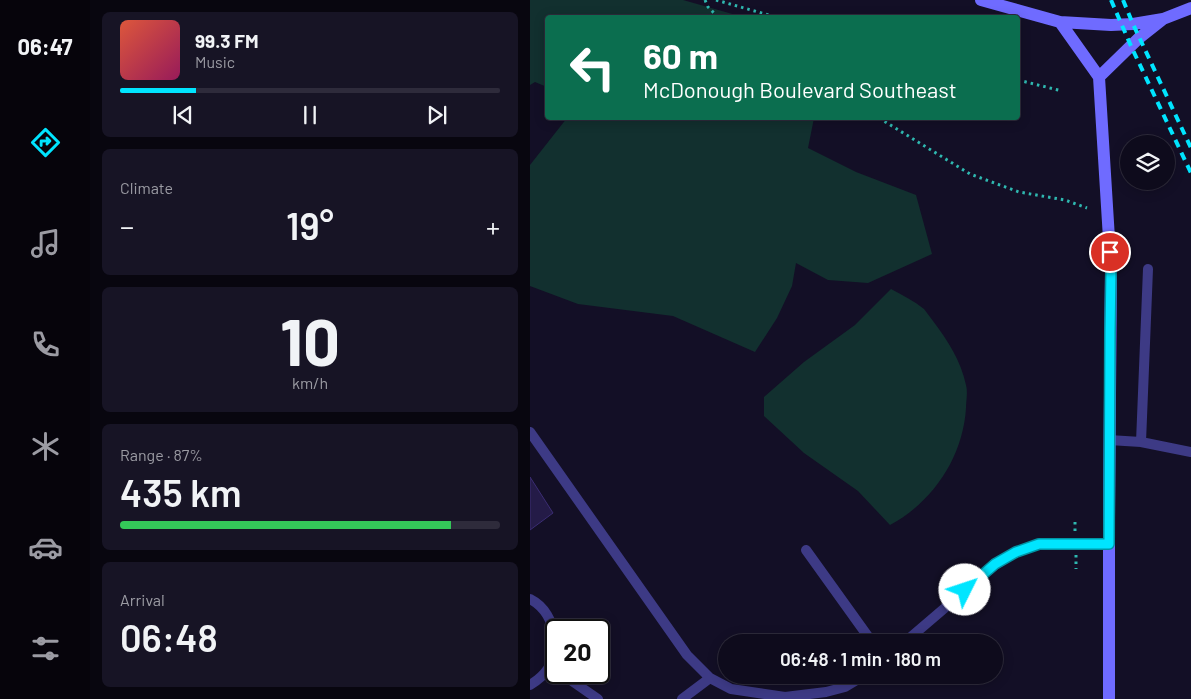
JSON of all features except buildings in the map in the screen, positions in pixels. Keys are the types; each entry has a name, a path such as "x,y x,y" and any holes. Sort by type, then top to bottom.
{"main road":[{"path":"981,0 1060,22 1133,24 1164,19 1191,8"},
{"path":"1099,77 1139,38 1164,19"},
{"path":"1060,22 1099,77 1111,271 1109,699"}],"lane":[{"path":"1141,442 1148,269"},
{"path":"530,432 687,655 710,678 718,682"},
{"path":"1109,440 1141,442 1191,452"},
{"path":"914,634 995,564 1016,552 1039,544 1109,544"},
{"path":"806,550 866,634"},
{"path":"530,599 550,619"},
{"path":"530,685 545,675"},
{"path":"682,699 710,678"},
{"path":"576,684 598,699"},
{"path":"721,684 731,689 784,697 826,692 850,684"}],"path":[{"path":"705,0 708,7 716,15"},
{"path":"716,0 768,15"},
{"path":"1020,80 1062,91"},
{"path":"882,120 970,174 1019,192 1065,200 1087,208"},
{"path":"1075,522 1075,535"},
{"path":"1076,555 1076,569"}],"green space":[{"path":"530,0 683,0 736,15 545,15 545,86 535,82 530,85"},
{"path":"565,120 814,120 808,148 856,172 916,195 932,254 868,283 828,280 796,263 792,286 777,318 755,352 673,316 578,304 530,286 530,165"},
{"path":"891,289 924,309 939,329 957,359 964,376 967,394 964,426 959,444 943,476 920,504 890,525 858,491 804,453 764,416 764,397 804,362 855,325"}],"railway":[{"path":"1111,0 1191,173"},
{"path":"1123,0 1191,148"}],"route":[{"path":"965,590 995,564 1016,552 1039,544 1109,544 1110,252"}]}
